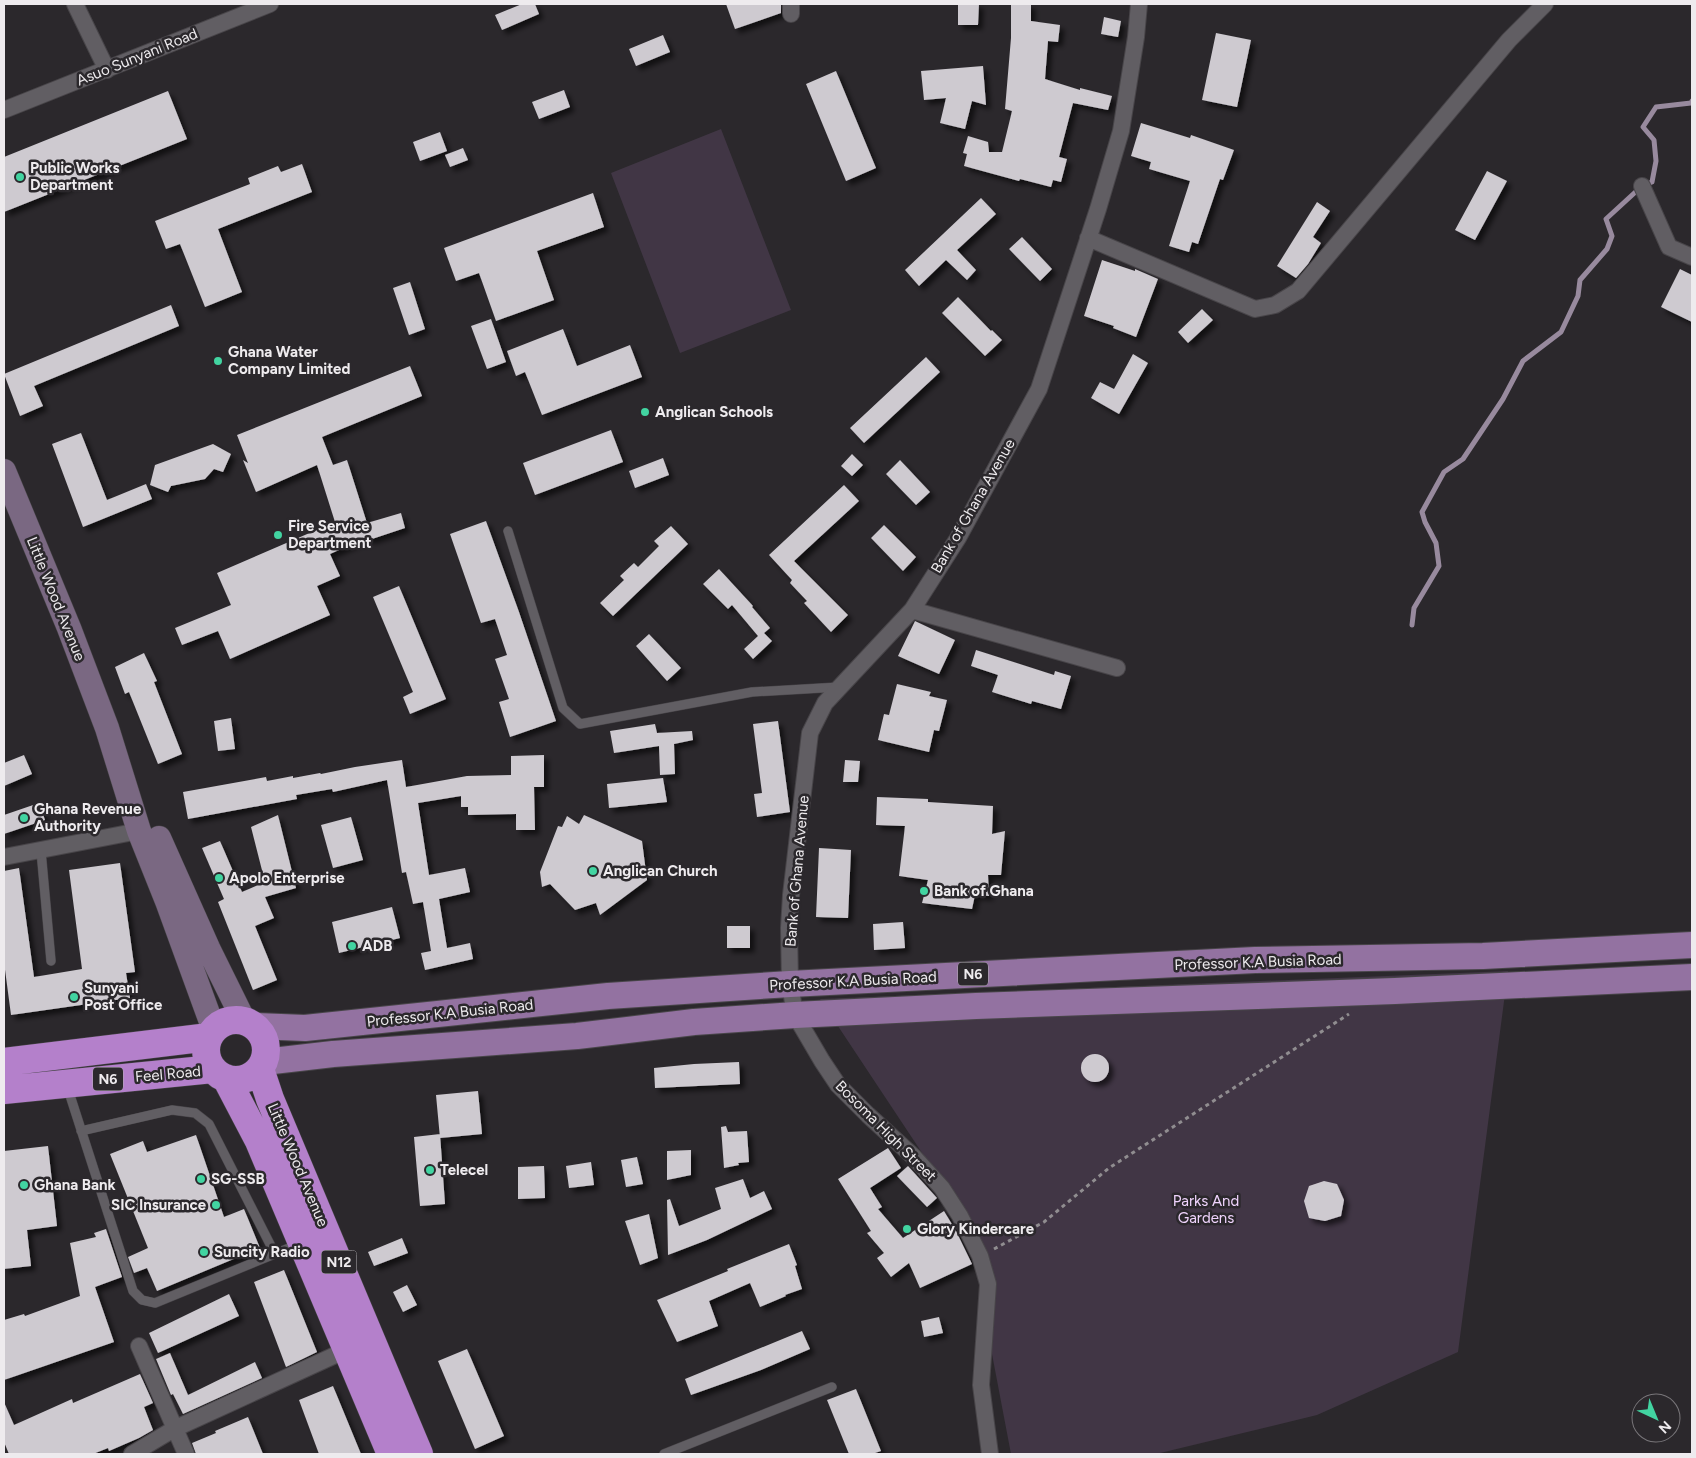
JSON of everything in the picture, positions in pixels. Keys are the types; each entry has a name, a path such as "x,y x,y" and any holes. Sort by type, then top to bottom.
{"highway":[{"name":"N6","path":"211,1033 227,1021 250,1024"},
{"path":"250,1024 265,1039 267,1047 262,1066"},
{"path":"211,1033 206,1053 208,1062 219,1074"},
{"name":"Feel Road","path":"4,1062 211,1033"},
{"name":"N6","path":"219,1074 235,1080 244,1079 253,1075 262,1066"},
{"name":"Little Wood Avenue","path":"262,1066 270,1099 360,1345 391,1454"},
{"name":"Feel Road","path":"4,1090 219,1074"},
{"name":"Little Wood Avenue","path":"219,1074 259,1142 302,1243 420,1454"}],"main road":[{"name":"Professor K.A Busia Road","path":"250,1024 305,1028 608,996 790,984 1255,960 1483,956 1691,942"},
{"name":"Professor K.A Busia Road","path":"262,1066 332,1054 578,1036 694,1022 795,1015 1692,977"}],"street":[{"path":"75,4 107,70"},
{"name":"Asuo Sunyani Road","path":"4,110 270,4"},
{"name":"Bank of Ghana Avenue","path":"795,1015 790,984 789,928 810,733 825,704 839,687 912,610 958,538 1039,389 1121,130 1136,37 1139,4"},
{"path":"1088,238 1256,309 1275,305 1298,291 1509,40 1545,4"},
{"path":"1642,186 1669,248 1692,257"},
{"name":"Little Wood Avenue","path":"4,471 69,628 107,728 139,831 167,901 211,1033"},
{"path":"912,610 1117,668"},
{"name":"Little Wood Avenue","path":"107,728 208,948 250,1024"},
{"path":"4,856 139,831"},
{"name":"Bosoma High Street","path":"795,1015 838,1085 914,1157 942,1188 960,1216 980,1256 988,1284 981,1385 990,1454"},
{"path":"132,1454 174,1429 360,1345"},
{"path":"139,1346 186,1454"}],"lane":[{"path":"508,531 563,708 580,724 752,692 839,687"},
{"path":"41,850 51,961"},
{"path":"66,1084 133,1291 142,1300 155,1303 302,1243"},
{"path":"81,1131 172,1110 195,1113 209,1124 275,1254"},
{"path":"664,1454 832,1387"}],"path":[{"path":"980,1256 1044,1222 1109,1168 1351,1012"}],"green space":[{"path":"721,129 791,310 680,353 611,173"},
{"name":"Parks And Gardens","path":"1508,971 1458,1352 1317,1415 1156,1454 1011,1454 988,1333 986,1258 950,1195 820,999"}],"building":[{"path":"522,4 535,4 539,14 502,30 495,15"},
{"path":"726,4 781,4 781,13 735,29"},
{"path":"958,4 979,4 978,25 958,25"},
{"path":"1011,4 1031,4 1031,21 1060,25 1058,42 1048,41 1045,79 1080,90 1080,88 1112,96 1108,110 1073,103 1059,157 1067,159 1061,182 1053,180 1051,187 1020,179 1019,181 964,166 967,154 963,153 968,136 988,142 989,152 1002,152 1012,111 1005,109 1011,38"},
{"path":"1104,17 1121,21 1118,37 1101,34"},
{"path":"1216,33 1251,40 1237,107 1202,100"},
{"path":"663,35 670,52 636,66 629,49"},
{"path":"983,66 986,105 972,101 965,129 940,123 946,98 924,100 921,71"},
{"path":"836,71 876,168 846,181 806,84"},
{"path":"564,90 570,107 539,119 532,102"},
{"path":"168,91 187,139 4,212 4,157"},
{"path":"1141,123 1190,138 1191,135 1234,150 1223,180 1220,179 1198,244 1192,242 1189,252 1169,246 1190,181 1149,169 1151,162 1131,156"},
{"path":"440,132 447,151 420,161 413,142"},
{"path":"463,148 468,160 450,167 445,155"},
{"path":"302,164 312,192 218,229 242,292 205,307 180,244 166,249 155,221 250,184 248,178 278,166 281,172"},
{"path":"1487,171 1507,181 1475,240 1455,230"},
{"path":"593,193 604,227 537,251 554,300 496,321 479,273 456,281 444,248"},
{"path":"981,198 996,214 957,250 976,270 967,280 946,260 919,286 905,270"},
{"path":"1317,202 1330,211 1313,237 1321,243 1308,264 1296,278 1277,266"},
{"path":"1022,237 1052,269 1040,281 1009,249"},
{"path":"1102,260 1135,271 1135,269 1158,279 1136,337 1113,328 1114,326 1084,316"},
{"path":"1680,269 1692,275 1692,322 1661,307"},
{"path":"410,282 425,329 409,335 393,288"},
{"path":"958,297 1002,340 985,356 942,313"},
{"path":"171,305 179,326 34,386 43,406 20,416 4,374"},
{"path":"1202,309 1213,320 1188,343 1178,332"},
{"path":"491,319 506,362 487,369 471,326"},
{"path":"563,329 577,366 630,345 642,377 542,415 525,372 516,376 507,351"},
{"path":"1133,354 1148,363 1119,414 1091,398 1100,382 1114,389"},
{"path":"926,357 940,372 864,443 850,428"},
{"path":"410,366 422,396 322,437 333,465 347,460 367,523 401,513 405,528 369,540 368,537 330,554 340,576 317,586 330,615 230,659 218,631 182,645 175,628 231,605 217,573 335,522 317,465 256,492 243,460 248,463 237,435"},
{"path":"611,430 623,462 535,495 523,463"},
{"path":"81,433 107,500 146,484 152,499 83,527 52,444"},
{"path":"213,444 231,454 223,472 214,469 205,479 171,486 168,492 150,485 155,465"},
{"path":"852,454 863,465 852,476 841,466"},
{"path":"663,458 669,475 635,488 629,471"},
{"path":"900,460 930,492 916,505 886,474"},
{"path":"844,485 859,501 794,561 848,615 831,632 804,603 807,601 790,583 792,580 769,555"},
{"path":"486,521 556,721 510,737 499,702 509,699 495,659 507,655 495,619 481,623 450,534"},
{"path":"884,525 916,557 903,571 871,538"},
{"path":"671,526 688,544 613,616 600,603 624,580 620,576 634,563 638,567 659,546 654,541"},
{"path":"719,569 753,606 770,628 764,633 772,641 753,659 744,649 758,636 732,605 728,609 703,584"},
{"path":"399,586 446,699 410,714 403,697 413,692 373,597"},
{"path":"915,621 955,640 939,674 898,656"},
{"path":"649,634 681,668 667,681 636,646"},
{"path":"976,650 1054,675 1055,671 1071,676 1061,709 1032,701 1031,704 992,692 998,675 971,666"},
{"path":"144,653 157,681 154,682 182,754 158,764 129,692 125,694 115,667"},
{"path":"897,684 931,692 929,696 947,700 939,731 934,730 929,752 878,740 884,714 889,715"},
{"path":"231,718 235,749 218,751 214,721"},
{"path":"778,721 790,812 757,817 754,794 762,793 753,724"},
{"path":"655,724 657,733 692,731 693,740 674,744 675,774 660,775 659,746 614,753 610,731"},
{"name":"Ghana Revenue Authority","path":"24,755 32,774 4,786 4,763"},
{"path":"544,755 544,787 534,787 535,830 516,830 516,814 468,815 468,807 461,807 461,796 418,803 429,875 465,868 470,892 439,899 447,948 470,943 473,959 425,970 421,953 431,951 423,902 413,904 406,872 402,873 387,780 333,792 332,789 296,795 297,799 188,819 183,792 266,777 267,781 293,776 293,778 402,760 406,787 467,776 511,775 511,756"},
{"path":"845,760 860,761 858,782 843,782"},
{"path":"663,778 667,802 609,808 607,784"},
{"path":"877,797 928,799 928,802 993,806 992,834 1005,831 1001,875 988,875 989,896 975,895 972,909 922,903 928,880 899,876 905,826 876,825"},
{"name":"Ghana Revenue Authority","path":"39,803 45,820 4,834 4,815"},
{"path":"278,815 296,888 265,897 274,918 255,926 277,980 253,990 218,902 224,899 202,848 220,841 242,892 265,882 251,827"},
{"name":"Anglican Church","path":"584,815 642,841 647,880 600,915 596,903 575,910 550,884 542,887 540,872 558,826 562,827 567,816 579,824"},
{"path":"351,817 363,860 333,868 321,825"},
{"path":"819,848 851,850 848,918 816,917"},
{"path":"120,863 135,972 126,973 130,998 11,1015 4,962 4,871 19,868 34,977 82,969 69,870"},
{"path":"392,907 400,938 339,953 332,922"},
{"path":"903,922 905,948 874,950 873,924"},
{"path":"727,926 750,926 750,948 727,948"},
{"path":"1095,1054 1105,1058 1109,1068 1105,1078 1095,1082 1085,1078 1081,1068 1085,1058"},
{"path":"739,1062 740,1084 655,1088 654,1068"},
{"path":"478,1091 482,1134 440,1138 436,1095"},
{"path":"726,1126 728,1132 747,1131 749,1162 738,1163 739,1165 724,1168 721,1127"},
{"name":"Telecel","path":"440,1134 445,1204 420,1206 414,1137"},
{"path":"196,1135 224,1217 244,1209 260,1248 157,1291 147,1268 134,1273 128,1257 148,1248 110,1154 143,1141 147,1152"},
{"path":"48,1146 57,1226 27,1230 31,1266 4,1269 4,1151"},
{"path":"888,1148 901,1168 870,1188 882,1207 878,1209 903,1238 944,1211 972,1264 920,1288 909,1263 891,1277 877,1258 884,1253 867,1233 871,1231 838,1179"},
{"path":"691,1150 691,1175 667,1180 667,1151"},
{"path":"637,1157 643,1184 626,1187 621,1160"},
{"path":"591,1162 594,1185 569,1188 566,1166"},
{"path":"544,1166 545,1198 518,1199 518,1167"},
{"path":"908,1166 937,1198 927,1207 897,1176"},
{"path":"743,1179 750,1198 764,1191 772,1209 707,1240 668,1255 667,1200 670,1199 679,1226 721,1209 715,1188"},
{"path":"1324,1181 1337,1184 1344,1200 1341,1216 1325,1221 1309,1218 1304,1201 1309,1186"},
{"path":"649,1214 658,1258 640,1265 625,1221"},
{"path":"106,1229 122,1277 95,1287 114,1342 4,1380 4,1320 24,1314 25,1316 80,1296 70,1243 96,1237 94,1233"},
{"path":"402,1238 408,1253 374,1266 368,1252"},
{"path":"789,1244 797,1265 795,1266 802,1289 760,1307 750,1283 709,1301 718,1326 677,1342 657,1300"},
{"path":"284,1270 317,1352 286,1367 254,1282"},
{"path":"407,1285 417,1305 403,1312 393,1292"},
{"path":"229,1294 239,1316 158,1353 149,1333"},
{"path":"939,1317 943,1333 924,1337 921,1321"},
{"path":"802,1331 810,1349 761,1370 691,1395 685,1379"},
{"path":"467,1349 504,1436 475,1449 438,1361"},
{"path":"170,1353 188,1395 255,1362 262,1378 183,1414 173,1394 171,1395 156,1359"},
{"path":"140,1374 153,1403 144,1407 153,1430 109,1451 108,1448 93,1454 9,1454 4,1442 4,1402 14,1425 72,1399 73,1403"},
{"path":"333,1386 361,1454 319,1454 299,1400"},
{"path":"856,1389 881,1451 872,1454 849,1454 827,1400"},
{"path":"248,1417 263,1454 196,1454 192,1443"}],"waterway":[{"path":"1412,625 1414,608 1439,566 1436,543 1422,512 1444,472 1463,459 1503,399 1523,361 1561,332 1578,296 1580,280 1607,249 1612,236 1606,219 1642,186 1652,182 1656,161 1654,140 1643,127 1656,107 1691,103 1692,101"}],"place":[{"name":"Public Works Department","path":"20,177"},
{"name":"Ghana Water Company Limited","path":"218,361"},
{"name":"Anglican Schools","path":"645,412"},
{"name":"Fire Service Department","path":"278,535"},
{"name":"Ghana Revenue Authority","path":"24,818"},
{"name":"Anglican Church","path":"593,871"},
{"name":"Apolo Enterprise","path":"219,878"},
{"name":"Bank of Ghana","path":"924,891"},
{"name":"ADB","path":"352,946"},
{"name":"Sunyani Post Office","path":"74,997"},
{"name":"Telecel","path":"430,1170"},
{"name":"SG-SSB","path":"201,1179"},
{"name":"Ghana Bank","path":"24,1185"},
{"name":"SIC Insurance","path":"216,1205"},
{"name":"Glory Kindercare","path":"907,1229"},
{"name":"Suncity Radio","path":"204,1252"}]}
